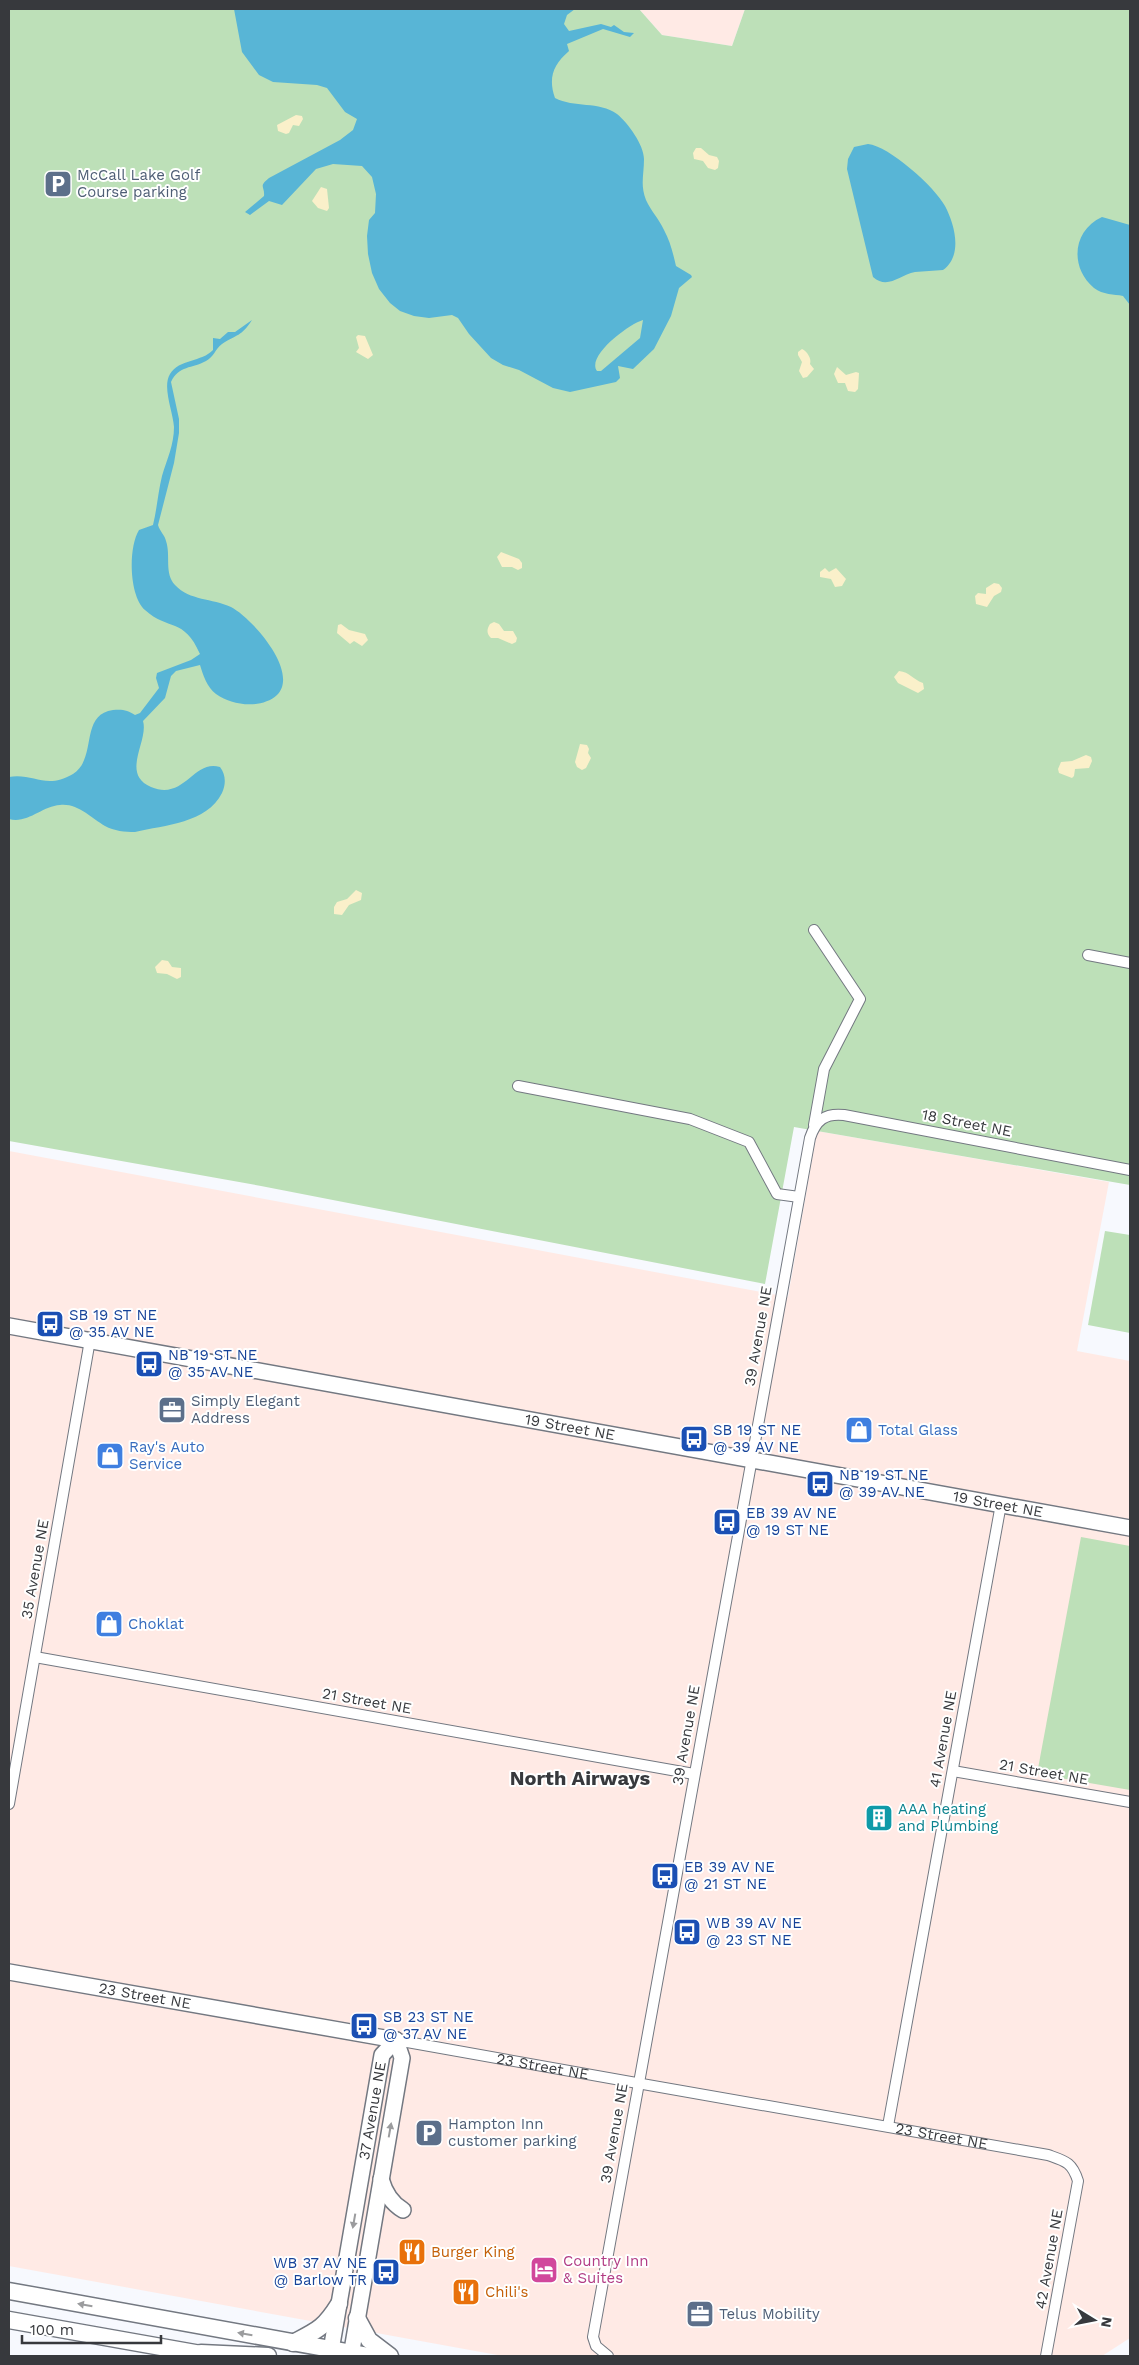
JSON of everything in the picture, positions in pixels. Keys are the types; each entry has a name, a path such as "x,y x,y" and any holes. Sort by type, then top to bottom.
{"main road":[{"path":"9,2291 293,2343 330,2353 369,2356"},
{"path":"293,2343 319,2330 326,2324 339,2304"},
{"path":"357,2318 369,2340 390,2356"},
{"path":"9,2320 212,2356"},
{"path":"186,2352 268,2356"}],"street":[{"path":"813,1126 824,1069 860,999 814,930"},
{"path":"1088,955 1130,963"},
{"path":"518,1086 690,1119 749,1142 777,1194 799,1197"},
{"name":"18 Street NE","path":"813,1126 823,1117 835,1114 844,1115 1130,1170"},
{"name":"39 Avenue NE","path":"608,2356 596,2346 593,2337 813,1126"},
{"name":"19 Street NE","path":"9,1326 1130,1528"},
{"name":"35 Avenue NE","path":"9,1804 90,1340"},
{"name":"41 Avenue NE","path":"888,2126 1000,1504"},
{"name":"21 Street NE","path":"35,1657 694,1774"},
{"name":"21 Street NE","path":"953,1771 1130,1802"},
{"name":"23 Street NE","path":"9,1972 1048,2155 1063,2160 1074,2168"},
{"name":"37 Avenue NE","path":"330,2353 382,2055 396,2040 402,2058 350,2355"},
{"path":"370,2132 371,2148 367,2193 376,2206"},
{"name":"42 Avenue NE","path":"1046,2356 1076,2198 1078,2181 1074,2168"},
{"path":"381,2178 384,2189 390,2199 403,2210"}],"shaded area":[{"path":"639,9 745,9 732,46 662,35"},
{"path":"817,1131 1109,1182 1077,1351 1130,1361 1130,2338 1102,2356 503,2356 9,2266 9,1151 788,1297"}],"green space":[{"path":"9,9 639,9 662,35 732,46 745,9 1130,9 1130,1185 794,1127 765,1284 261,1186 9,1141"},
{"path":"1105,1231 1130,1235 1130,1333 1088,1325"},
{"path":"1081,1537 1130,1546 1130,1790 1037,1774"}],"sand":[{"path":"296,115 302,116 303,119 299,126 293,125 289,133 286,134 278,131 277,125"},
{"path":"696,148 701,148 709,155 717,157 719,161 718,168 715,170 708,168 703,161 694,159 693,153"},
{"path":"321,187 327,189 329,208 327,211 318,208 312,201"},
{"path":"358,335 365,336 373,355 368,359 356,352 359,348 356,337"},
{"path":"802,349 809,355 810,364 814,369 807,377 803,378 799,371 802,362 798,355 798,352"},
{"path":"837,367 846,375 859,373 858,389 855,392 848,391 845,383 838,383 834,374"},
{"path":"501,552 519,559 522,563 522,568 518,570 512,567 502,567 497,557"},
{"path":"825,568 829,572 836,568 846,579 842,586 835,587 831,579 820,577 820,572"},
{"path":"994,583 999,584 1002,588 1001,592 994,596 987,607 976,604 975,596 978,593 986,594 986,588"},
{"path":"494,622 499,624 504,631 513,631 517,638 516,642 512,644 498,638 491,638 488,634 488,629 490,624"},
{"path":"341,624 349,630 365,634 368,640 362,646 354,641 350,644 337,633 338,625"},
{"path":"899,671 923,683 924,689 918,693 898,683 894,677"},
{"path":"580,744 587,745 591,758 586,768 582,770 577,767 575,762"},
{"path":"1086,755 1091,757 1092,761 1089,768 1075,769 1072,778 1059,773 1058,769 1061,762 1072,761"},
{"path":"356,890 362,893 361,900 349,905 342,915 334,914 334,907 337,902 347,899"},
{"path":"162,960 168,961 172,967 181,968 181,977 177,979 167,974 157,973 155,967"}],"water":[{"path":"234,9 575,9 567,15 564,24 569,31 601,24 611,27 614,25 624,32 634,33 630,37 603,29 567,44 569,51 559,61 553,72 552,84 555,98 570,103 602,107 617,114 626,123 638,141 643,153 643,185 646,200 666,234 676,266 692,277 679,288 671,316 654,349 633,369 618,366 620,378 616,382 570,392 553,388 491,358 469,334 458,318 452,315 429,318 414,316 400,311 390,303 379,289 372,273 367,236 369,220 375,213 376,194 372,177 362,166 333,164 316,169 282,205 269,201 250,215 245,212 264,196 263,185 269,178 340,140 353,130 357,119 345,112 327,88 317,85 273,82 259,75 242,52","holes":["643,320 640,338 601,371 597,371 595,365 603,349 619,334"]},
{"path":"868,144 877,146 899,159 932,189 945,206 952,222 955,249 949,264 943,270 915,272 889,282 878,281 873,277 847,169 848,159 854,147"},
{"path":"1102,217 1130,225 1130,305 1123,296 1105,293 1094,288 1081,270 1078,260 1080,240 1092,223"},
{"path":"252,320 242,332 220,346 209,359 201,364 182,370 171,382 179,419 179,433 174,463 158,525 165,539 170,575 175,585 194,597 231,607 250,622 270,646 278,660 282,673 282,685 277,695 271,699 255,704 247,704 230,701 216,694 204,677 200,665 176,671 171,676 165,698 143,721 144,729 136,766 142,781 151,787 163,790 181,785 203,769 211,766 220,767 225,780 222,793 215,803 196,817 135,832 108,828 84,812 67,805 53,806 22,819 9,819 9,777 18,776 55,781 73,774 81,767 85,758 92,728 96,720 103,714 113,710 127,711 135,715 140,713 159,688 156,678 157,673 191,660 200,654 188,634 182,629 153,616 140,603 133,583 133,548 139,530 153,525 162,476 173,440 174,427 167,386 170,374 179,366 203,357 213,350 213,338 220,339 228,332 235,332"}],"place":[{"name":"McCall Lake Golf Course parking","path":"58,184"},
{"name":"SB 19 ST NE @ 35 AV NE","path":"50,1324"},
{"name":"NB 19 ST NE @ 35 AV NE","path":"149,1364"},
{"name":"Simply Elegant Address","path":"172,1410"},
{"name":"Total Glass","path":"859,1430"},
{"name":"SB 19 ST NE @ 39 AV NE","path":"694,1439"},
{"name":"Ray's Auto Service","path":"110,1456"},
{"name":"NB 19 ST NE @ 39 AV NE","path":"820,1484"},
{"name":"EB 39 AV NE @ 19 ST NE","path":"727,1522"},
{"name":"Choklat","path":"109,1624"},
{"name":"AAA heating and Plumbing","path":"879,1818"},
{"name":"EB 39 AV NE @ 21 ST NE","path":"665,1876"},
{"name":"WB 39 AV NE @ 23 ST NE","path":"687,1932"},
{"name":"SB 23 ST NE @ 37 AV NE","path":"364,2026"},
{"name":"Hampton Inn customer parking","path":"429,2133"},
{"name":"Burger King","path":"412,2252"},
{"name":"Country Inn & Suites","path":"544,2270"},
{"name":"WB 37 AV NE @ Barlow TR","path":"386,2272"},
{"name":"Chili's","path":"466,2292"},
{"name":"Telus Mobility","path":"700,2314"}],"district":[{"name":"North Airways","path":"580,1778"}]}
